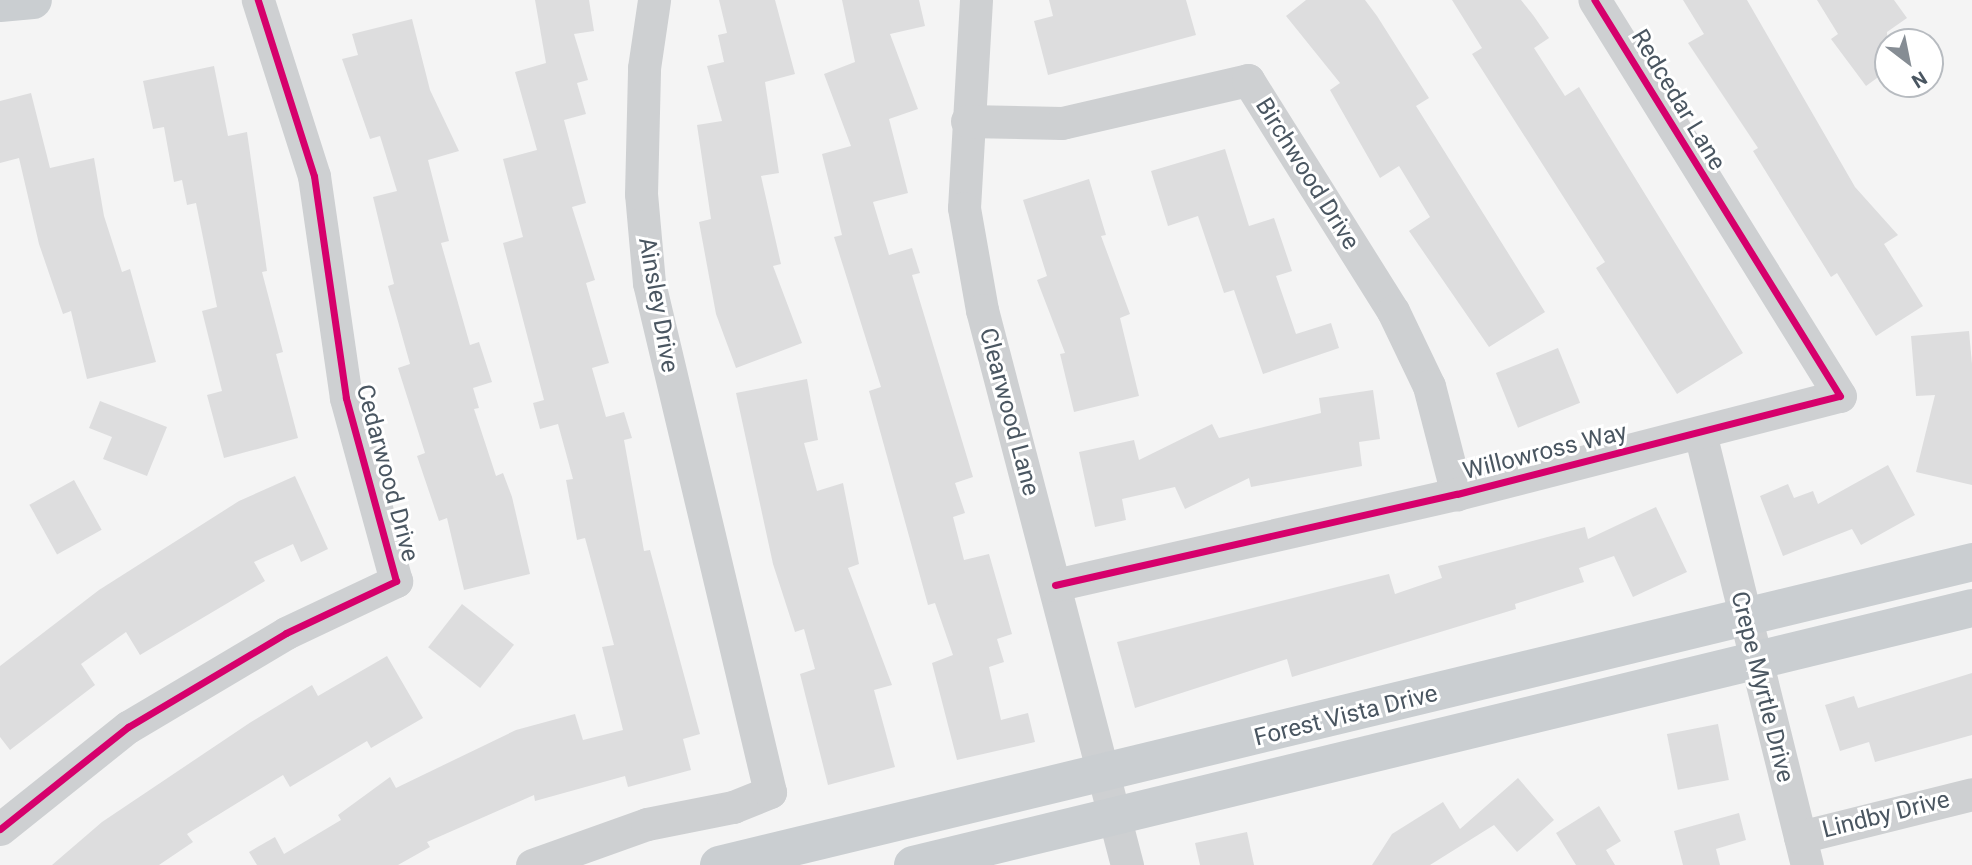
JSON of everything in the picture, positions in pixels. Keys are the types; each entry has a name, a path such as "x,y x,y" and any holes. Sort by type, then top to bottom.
{"main road":[{"path":"0,3 33,0"},
{"name":"Forest Vista Drive","path":"719,865 1972,562"},
{"name":"Forest Vista Drive","path":"913,865 1972,608"}],"street":[{"name":"Cedarwood Drive","path":"0,829 128,727 286,633 396,581 346,398 314,176 258,0"},
{"name":"Ainsley Drive","path":"532,865 647,824 733,807 770,792 649,283 641,194 644,68 654,0"},
{"name":"Clearwood Lane","path":"976,0 964,208 982,310 1055,585 1110,816 1127,865"},
{"name":"Redcedar Lane","path":"1594,0 1729,220"},
{"name":"Birchwood Drive","path":"967,121 1062,123 1248,80 1393,311 1429,386 1457,494"},
{"name":"Willowross Way","path":"1055,585 1457,494 1840,396 1729,220"},
{"name":"Crepe Myrtle Drive","path":"1700,433 1804,851"},
{"name":"Lindby Drive","path":"1804,851 1972,794"}],"building":[{"path":"535,0 589,0 594,31 574,34 588,80 577,83 586,114 564,120 586,203 572,207 595,280 586,283 609,363 592,368 606,417 624,412 632,438 624,440 644,551 650,550 700,734 683,739 691,770 628,787 625,776 535,801 534,795 427,842 430,847 398,865 257,865 249,852 275,837 284,854 341,820 338,815 390,777 396,788 516,730 575,714 583,740 623,730 602,647 614,645 585,538 577,540 566,480 573,479 558,424 540,429 533,403 544,400 503,243 523,237 503,159 537,150 515,72 546,63"},
{"path":"719,0 775,0 795,74 765,82 779,173 761,176 781,264 773,266 802,343 736,368 716,314 699,222 711,219 697,125 722,121 707,66 724,62 718,35 727,33"},
{"path":"842,0 919,0 925,26 890,34 918,109 889,119 908,193 873,202 889,255 912,248 920,273 912,275 973,477 955,483 965,513 953,517 964,560 989,554 1012,634 997,639 1004,662 989,667 1001,720 1028,713 1035,742 957,760 932,663 953,655 935,603 928,605 869,391 881,387 834,237 842,235 822,154 851,146 824,74 855,62"},
{"path":"1049,0 1186,0 1196,35 1048,75 1034,21 1053,16"},
{"path":"1306,0 1365,0 1429,98 1416,106 1545,312 1489,347 1409,231 1430,217 1399,166 1380,178 1330,90 1340,83 1286,16"},
{"path":"1452,0 1521,0 1549,38 1534,48 1565,96 1579,87 1743,353 1677,394 1596,268 1605,262 1472,54 1482,48"},
{"path":"1683,0 1747,0 1855,187 1898,235 1884,244 1923,306 1876,336 1837,273 1831,277 1753,151 1758,148 1688,43 1704,34"},
{"path":"1817,0 1894,0 1907,18 1893,28 1874,28 1874,80 1866,86 1831,39 1838,34"},
{"path":"412,19 430,90 459,151 428,160 449,241 441,243 470,345 479,342 492,382 473,388 479,408 474,409 496,476 503,473 512,497 530,574 464,590 447,518 439,521 417,456 425,453 398,368 410,364 388,286 394,284 373,197 397,191 380,136 370,139 342,59 358,55 352,34"},
{"path":"214,66 228,136 247,132 267,271 262,272 283,352 276,354 298,438 224,458 207,395 222,391 202,311 217,307 196,203 187,205 182,180 174,182 164,127 153,129 143,81"},
{"path":"31,93 50,168 94,158 104,216 122,272 130,269 156,362 87,379 71,311 63,314 39,244 19,158 0,163 0,101"},
{"path":"1225,149 1249,226 1274,218 1292,271 1276,276 1296,334 1331,323 1339,348 1263,374 1234,290 1224,293 1198,216 1168,226 1151,171"},
{"path":"1089,179 1106,235 1101,236 1130,314 1120,318 1139,396 1074,412 1060,354 1065,353 1037,280 1047,276 1023,200"},
{"path":"1969,331 1972,364 1972,485 1916,472 1935,395 1916,396 1911,336"},
{"path":"1558,348 1580,403 1518,428 1496,373"},
{"path":"807,379 818,440 804,443 817,491 843,483 859,564 848,568 892,685 874,690 895,767 828,785 800,674 815,669 804,629 795,632 773,564 736,393"},
{"path":"1373,390 1380,439 1359,442 1362,466 1251,487 1249,478 1185,509 1175,487 1122,499 1126,520 1095,527 1079,452 1134,440 1139,460 1212,424 1219,438 1321,413 1319,398"},
{"path":"100,401 167,427 147,476 103,459 112,437 89,428"},
{"path":"1888,465 1915,515 1861,545 1852,529 1783,556 1760,496 1788,484 1794,498 1813,491 1818,504"},
{"path":"295,476 328,549 301,562 293,544 254,562 265,581 140,655 126,632 81,664 95,685 10,750 0,737 0,666 99,590 239,501"},
{"path":"74,480 102,530 57,555 29,505"},
{"path":"1656,507 1687,572 1633,597 1614,556 1579,568 1584,582 1515,604 1516,609 1292,677 1287,659 1135,708 1117,642 1389,574 1395,594 1442,578 1438,566 1585,527 1588,539"},
{"path":"462,604 514,645 480,688 428,647"},
{"path":"387,656 423,718 371,748 367,741 290,787 283,775 187,834 193,842 159,865 52,865 102,822 251,722 312,685 318,696"},
{"path":"1972,673 1972,735 1875,762 1869,742 1840,751 1825,705 1854,696 1858,708"},
{"path":"1718,724 1729,780 1678,790 1667,734"},
{"path":"1518,778 1554,820 1517,852 1494,825 1430,865 1372,865 1392,834 1443,802 1460,829"},
{"path":"1599,806 1621,841 1606,850 1615,865 1576,865 1556,833"},
{"path":"1739,813 1746,840 1716,849 1720,865 1683,865 1674,831"},
{"path":"1247,832 1254,865 1200,865 1195,843"}],"cycle path":[{"path":"0,829 128,727 286,633 396,581 346,398 314,176 258,0"},
{"path":"1055,585 1457,494 1840,396 1594,0"}]}
